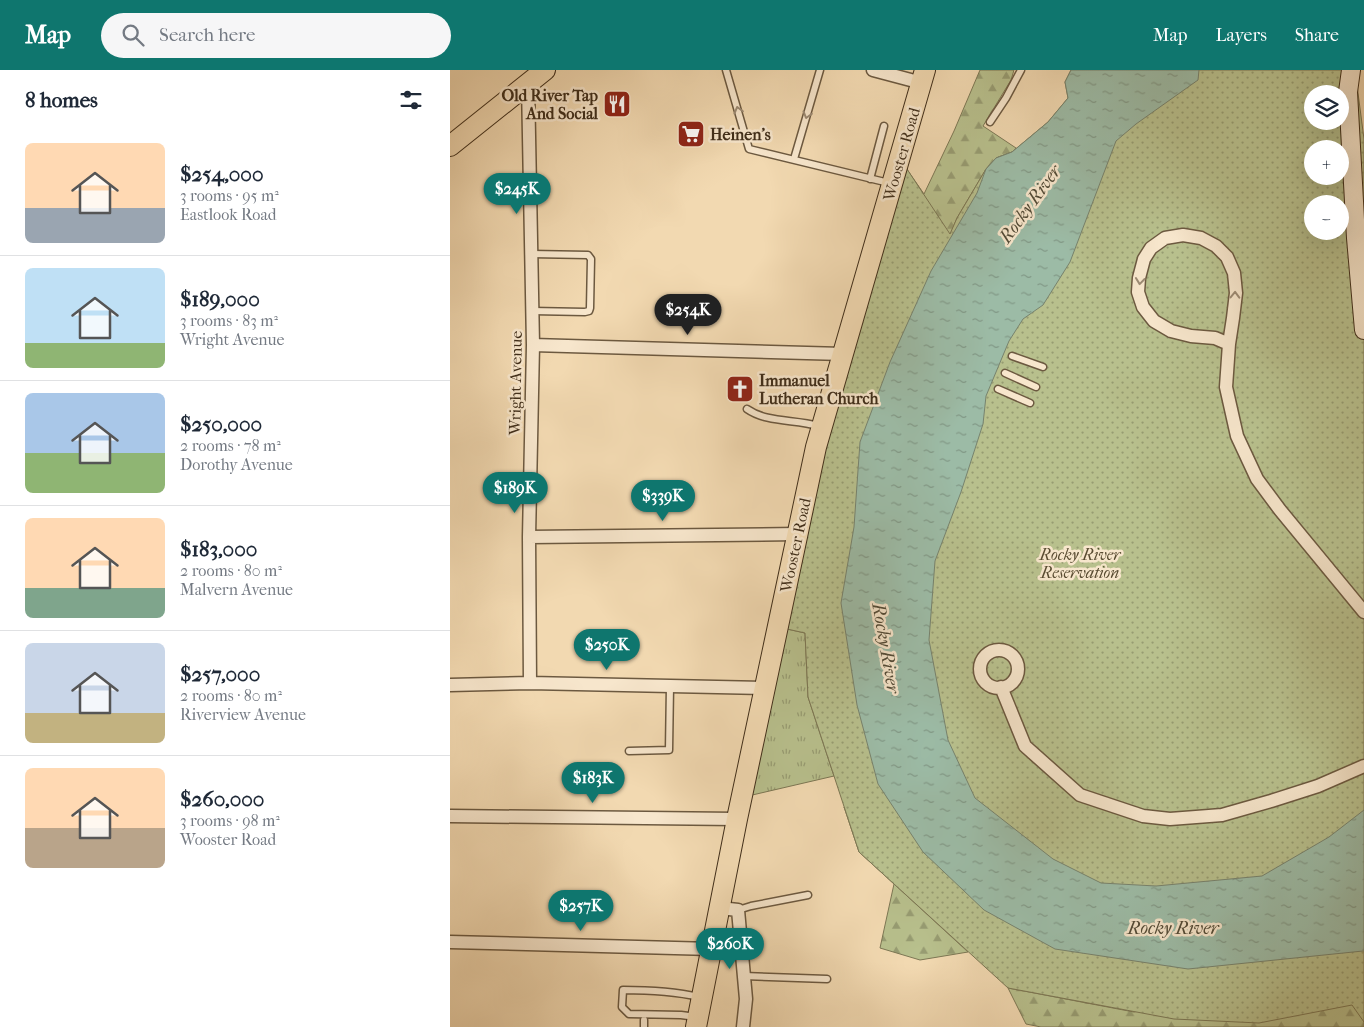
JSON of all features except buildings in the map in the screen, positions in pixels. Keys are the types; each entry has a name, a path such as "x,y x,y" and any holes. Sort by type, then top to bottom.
{"main road":[{"path":"450,146 545,70"},
{"name":"Wooster Road","path":"697,1022 712,950 729,909 737,819 816,447 923,76"}],"street":[{"path":"873,70 923,76"},
{"path":"1351,70 1348,92 1356,238 1364,330"},
{"name":"Wright Avenue","path":"528,84 533,345 529,537 530,683"},
{"path":"1229,344 1215,338 1191,336 1171,331 1154,321 1143,307 1138,292 1139,278 1144,259 1151,248 1165,238 1183,235 1201,238 1216,246 1227,257 1234,273 1236,293 1229,344 1226,387 1237,436 1257,479 1280,510 1364,612"},
{"path":"533,345 844,354"},
{"path":"529,537 798,534"},
{"path":"450,685 530,683 764,688"},
{"path":"1001,687 1026,746 1080,795 1142,816 1170,819 1222,815 1271,802 1318,786 1364,766"},
{"path":"450,816 737,819"},
{"path":"729,909 744,976 746,999 744,1027"},
{"path":"450,942 712,950"}],"lane":[{"path":"726,70 749,149 892,184"},
{"path":"794,160 820,70"},
{"path":"990,122 1006,98 1020,70"},
{"path":"870,179 884,126"},
{"path":"531,254 588,255 591,259 589,311 532,311"},
{"path":"1012,356 1043,367"},
{"path":"1005,373 1036,386"},
{"path":"998,389 1030,403"},
{"path":"747,409 761,417 802,422 822,427"},
{"path":"629,750 669,750 670,686"},
{"path":"729,909 808,895"},
{"path":"744,976 827,979"},
{"path":"697,1022 681,1015 629,1014 622,1007 623,990 661,990 702,997"}],"green space":[{"path":"980,70 1014,70 1011,80 983,126 1016,148 1012,152 996,158 986,169 957,218 950,235 906,168 924,194"},
{"name":"Rocky River Reservation","path":"1071,70 1355,70 1364,139 1364,1022 1352,1005 1259,1023 1174,1019 1008,988 859,852 808,697 805,633 778,627 901,160 950,234 957,218 986,169 996,158 1012,152 1048,122 1068,98 1065,82"},
{"path":"778,627 805,633 808,697 834,776 748,796"},
{"path":"844,807 866,845 894,884 859,852"},
{"path":"894,884 968,952 920,960 880,948"},
{"path":"1364,951 1364,1027 1041,1027 1026,1024 1008,988 1134,1012"}],"water":[{"name":"Rocky River","path":"1071,70 1199,70 1198,80 1136,124 1116,141 1070,262 1043,305 1023,319 1009,341 986,396 983,424 961,492 935,561 929,640 948,740 975,798 1053,859 1101,883 1156,886 1262,876 1329,837 1364,810 1364,951 1188,969 1055,949 984,910 923,852 878,784 857,705 841,603 854,527 860,442 890,362 931,271 977,193 986,169 996,158 1012,152 1048,122 1068,98 1065,82"}],"place":[{"name":"Old River Tap And Social","path":"617,104"},
{"name":"Heinen's","path":"691,134"},
{"name":"Immanuel Lutheran Church","path":"740,389"}]}
